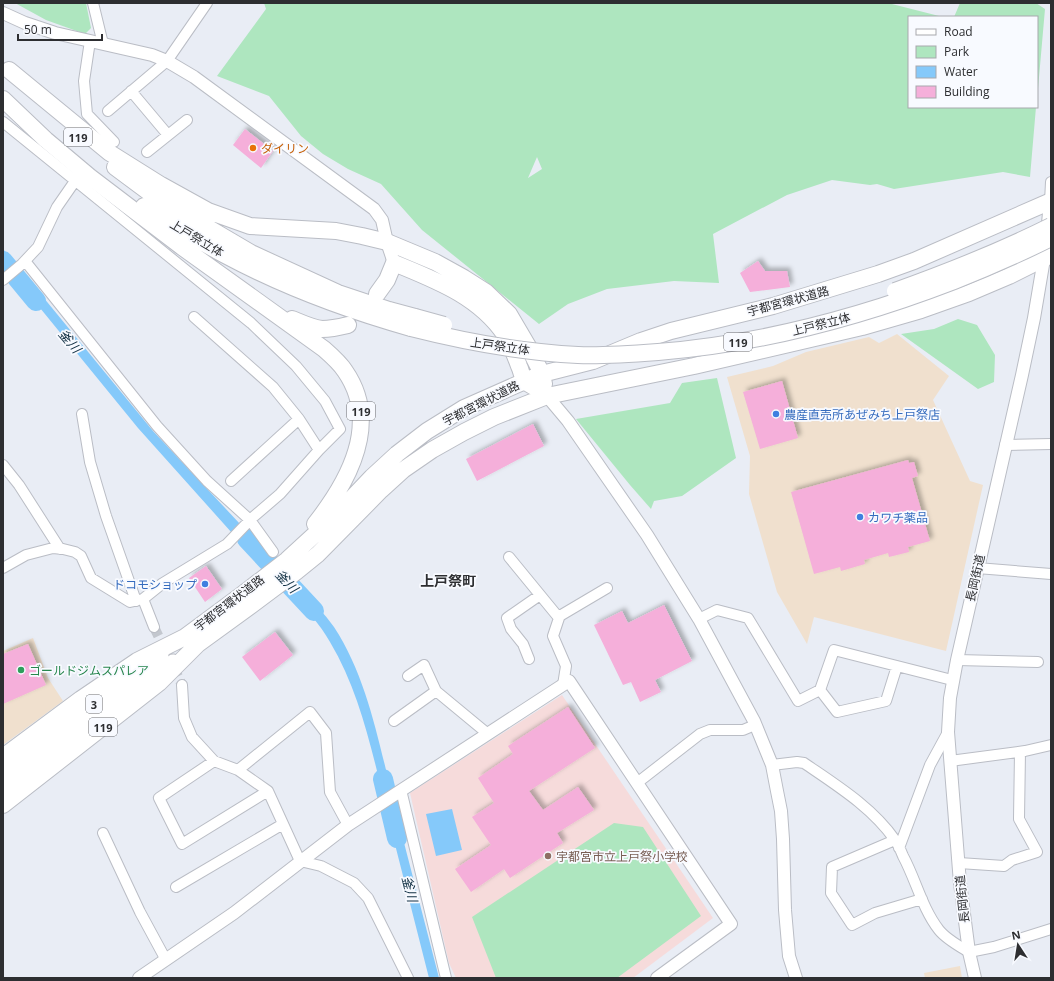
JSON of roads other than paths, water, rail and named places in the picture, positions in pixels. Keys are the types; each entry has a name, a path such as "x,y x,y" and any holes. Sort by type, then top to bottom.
{"highway":[{"name":"119","path":"6,66 110,153 150,201 245,293 324,349 345,370 358,398 361,411 362,425 356,455 339,491 318,521 292,565"},
{"name":"上戸祭立体","path":"3,88 54,136 96,170 150,201 189,234 225,255 276,280 376,318 413,323 440,324 536,342 622,344 687,339 739,332 814,316 863,303 922,281 1030,237 1051,226"},
{"name":"119","path":"3,99 46,140 90,177 150,201 208,211 250,226 336,231 362,236 387,242 435,262 486,292 509,314 522,335 542,374"},
{"name":"宇都宮環状道路","path":"191,640 292,565 335,516 372,477 397,454 427,431 464,408 542,374 593,361 641,341 671,331 773,306 878,274 1051,201"},
{"name":"上戸祭立体","path":"413,323 479,344 578,355 628,354 722,345 809,328 866,312 920,294 969,275 1030,249 1051,238"},
{"name":"宇都宮環状道路","path":"292,565 318,554 381,490 404,470 432,450 494,417 547,396 694,366 862,327 921,310 970,293 1048,257"},
{"path":"377,294 387,280 394,263 447,286 468,298 495,322 505,336 515,355 525,381 547,396"},
{"name":"119","path":"245,293 289,318 309,326 322,329 337,328 348,325"},
{"path":"542,374 547,396"},
{"name":"119","path":"3,757 81,699 137,662 191,640"},
{"name":"119","path":"3,805 159,683 191,640"}],"main road":[{"name":"宇都宮環状道路","path":"3,771 191,640"},
{"name":"宇都宮環状道路","path":"3,787 191,640"}],"street":[{"path":"93,3 103,44"},
{"path":"108,111 167,61 207,3"},
{"path":"3,13 55,34 152,55 167,61 194,77 374,209 382,220 394,263"},
{"path":"90,42 84,80 86,114 114,142"},
{"path":"132,91 168,134"},
{"path":"147,152 187,120"},
{"path":"3,122 251,323 296,366 325,400 340,429 280,494 250,520 227,544 163,582 139,600 130,602 91,578 81,556 75,552 54,548 26,555 3,568"},
{"path":"3,280 38,247 57,207 75,181"},
{"name":"長岡街道","path":"975,978 969,952 959,863 948,732 950,698 956,660 1048,257 1051,182"},
{"path":"23,262 157,426 207,481 250,520 273,552"},
{"path":"194,317 272,387 299,418 319,450"},
{"path":"547,396 568,421 647,535 699,619 755,725 772,765 781,811 785,910 789,956 796,978"},
{"path":"82,414 90,462 106,516 139,600 154,627"},
{"path":"231,481 299,418"},
{"path":"1005,445 1051,444"},
{"path":"3,465 19,485 60,549"},
{"path":"509,557 559,618 553,636 566,666 563,685"},
{"path":"977,568 1051,574"},
{"path":"558,617 607,588"},
{"path":"529,659 523,644 511,629 507,618 540,595"},
{"path":"699,619 717,610 748,618 798,701 820,690 834,650 952,680"},
{"path":"956,660 1038,662"},
{"path":"408,676 424,665 436,691 488,734"},
{"path":"820,690 837,712 886,701 897,666"},
{"path":"139,978 234,913 348,825 569,681 731,924 657,978"},
{"path":"182,685 184,718 192,737 214,761 238,770 268,791 300,861"},
{"path":"394,721 436,691"},
{"path":"238,770 310,712 326,733 330,792 348,825"},
{"path":"637,783 700,734 710,730 743,730 755,725"},
{"path":"922,899 875,913 852,925 831,892 832,867 897,844 930,765 948,732"},
{"path":"950,761 1020,752 1051,744"},
{"path":"959,863 1004,866 1012,860 1037,852 1019,819 1020,752"},
{"path":"214,761 159,798 182,844 268,791"},
{"path":"772,765 797,762 804,763 850,794 878,820 897,844 911,872 924,905 940,931 969,952 994,947 1051,928"},
{"path":"401,790 446,978"},
{"path":"176,887 283,824"},
{"path":"103,833 140,912 166,960"},
{"path":"300,861 321,866 354,883 368,898 408,978"}],"water":[{"path":"3,249 16,264 7,271 3,265"},
{"path":"25,275 153,431 240,524 232,533 138,428 18,281"},
{"path":"247,531 270,556 260,564 238,540"},
{"path":"300,588 334,627 354,665 369,706 391,790 383,795 356,697 340,660 322,629 291,595"},
{"path":"395,808 439,978 429,978 387,813"},
{"path":"452,809 462,850 436,856 426,814"}],"waterway":[{"name":"釜川","path":"3,261 36,301"},
{"name":"釜川","path":"247,539 314,611"},
{"name":"釜川","path":"383,779 397,838"}],"tunnel":[{"path":"154,627 182,685"}],"place":[{"name":"ダイリン","path":"253,148"},
{"name":"農産直売所あぜみち上戸祭店","path":"776,414"},
{"name":"カワチ薬品","path":"860,517"},
{"name":"ドコモショップ","path":"205,584"},
{"name":"ゴールドジムスパレア","path":"21,670"},
{"name":"宇都宮市立上戸祭小学校","path":"548,856"}],"district":[{"name":"上戸祭町","path":"448,580"}]}
